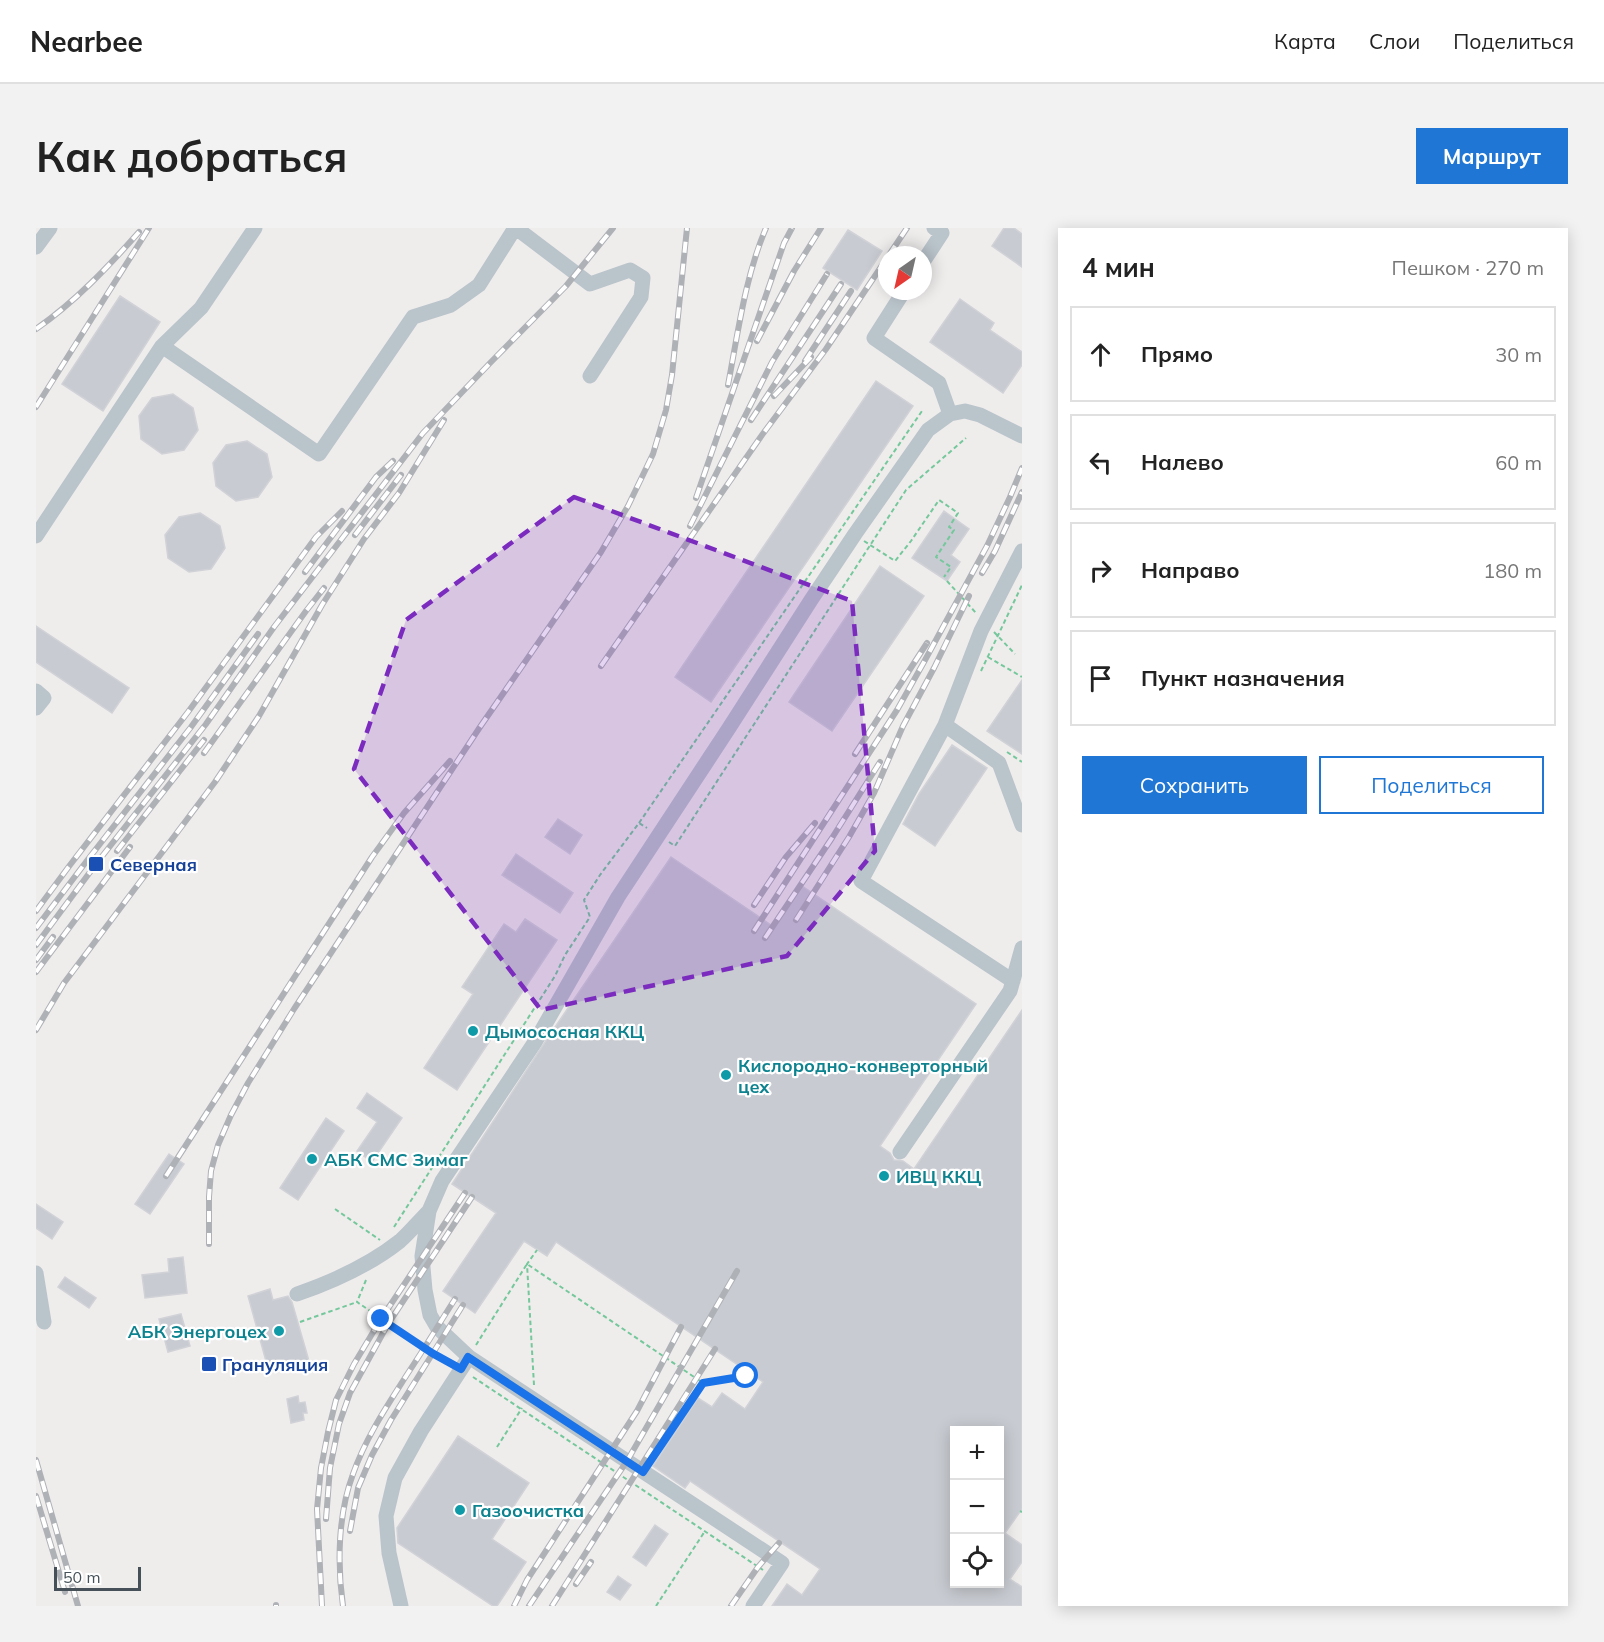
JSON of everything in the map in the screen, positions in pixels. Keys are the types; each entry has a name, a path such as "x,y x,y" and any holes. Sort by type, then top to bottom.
{"lane":[{"path":"36,247 50,228"},
{"path":"36,536 162,346 201,308 255,228"},
{"path":"162,346 319,454 413,317 451,305 478,285 515,228 590,284 630,270 643,278 641,297 590,376"},
{"path":"932,248 942,233 934,228"},
{"path":"898,300 874,338 939,383 950,414"},
{"path":"753,1606 782,1563 639,1478 465,1363 430,1315 422,1256 429,1211 442,1181 535,1042 618,897 659,836 848,530 928,430 950,414 965,411 980,415 1022,436"},
{"path":"1013,981 861,881 945,725 981,631 1022,551"},
{"path":"36,691 44,698 36,708"},
{"path":"945,725 999,763 1022,825"},
{"path":"900,1152 1011,992 1022,948"},
{"path":"297,1294 324,1285 368,1262 400,1241 429,1211"},
{"path":"36,1273 44,1322"},
{"path":"401,1606 389,1553 386,1516 395,1478 421,1431 465,1363"}],"path":[{"path":"389,1234 555,976 565,955 590,917 584,900 600,875 848,530 922,411"},
{"path":"639,823 675,846 906,490 966,438"},
{"path":"848,530 895,561 939,500 958,513 949,527 954,530 936,557 951,567 944,577"},
{"path":"978,677 1022,585"},
{"path":"988,657 1022,677"},
{"path":"1003,749 1022,762"},
{"path":"335,1209 380,1240"},
{"path":"465,1363 537,1250"},
{"path":"300,1322 357,1302 367,1276 374,1271 368,1262"},
{"path":"527,1264 703,1383 746,1376"},
{"path":"497,1447 534,1388 527,1264"},
{"path":"357,1302 432,1353 465,1363 639,1478 705,1531 768,1573"},
{"path":"639,1478 703,1383"},
{"path":"656,1606 705,1531"}],"highlighted area":[{"path":"574,497 852,601 875,851 787,956 541,1010 354,769 406,620"}],"building":[{"path":"1004,228 1014,228 1022,234 1022,267 992,246"},
{"path":"848,230 878,249 878,257 857,290 823,268"},
{"path":"120,296 160,322 103,411 62,384"},
{"path":"960,299 994,323 990,330 1022,352 1022,365 1003,393 930,342"},
{"path":"876,381 913,406 711,702 675,677"},
{"path":"173,394 193,408 198,430 184,450 162,454 141,439 139,416 152,398"},
{"path":"247,441 267,454 272,477 258,497 236,501 216,486 213,463 226,445"},
{"path":"944,511 969,529 951,555 960,562 947,581 912,558"},
{"path":"200,513 220,526 225,548 211,569 189,572 168,558 165,535 179,517"},
{"path":"880,566 924,596 832,731 789,702"},
{"path":"36,626 129,688 112,713 36,662"},
{"path":"1022,680 1022,754 987,731"},
{"path":"952,745 987,768 935,846 903,824 919,794"},
{"path":"558,819 582,835 570,854 545,837"},
{"path":"516,854 573,893 560,913 502,875"},
{"path":"671,857 774,927 802,886 976,1004 880,1146 890,1153 894,1160 903,1161 914,1169 1022,1010 1022,1509 1005,1533 1022,1545 1022,1562 1010,1579 1022,1587 1022,1606 772,1606 787,1584 802,1595 820,1569 690,1481 685,1488 653,1466 698,1398 712,1407 722,1393 745,1409 763,1382 556,1242 547,1256 524,1241 475,1313 443,1291 496,1213 452,1184"},
{"name":"Дымососная ККЦ","path":"525,919 557,940 457,1090 424,1068 473,994 462,987 504,924 516,932"},
{"path":"367,1093 402,1118 372,1162 357,1151 377,1122 357,1108"},
{"name":"АБК СМС Зимаг","path":"326,1118 344,1131 298,1200 280,1188"},
{"path":"169,1154 184,1164 150,1214 135,1204"},
{"path":"36,1204 63,1222 52,1239 36,1228"},
{"path":"183,1257 187,1293 145,1298 142,1275 169,1272 168,1259"},
{"path":"65,1277 96,1298 89,1308 58,1287"},
{"name":"АБК Энергоцех","path":"270,1289 273,1300 288,1296 292,1302 309,1361 269,1372 248,1296"},
{"path":"181,1314 190,1346 168,1352 159,1319"},
{"path":"298,1396 299,1403 305,1402 307,1413 303,1413 304,1420 291,1423 287,1399"},
{"name":"Газоочистка","path":"458,1436 529,1483 492,1539 526,1562 497,1606 493,1606 398,1543 397,1528"},
{"path":"655,1525 668,1534 646,1566 633,1557"},
{"path":"618,1576 631,1585 620,1600 607,1592"}],"railway":[{"path":"36,407 149,228"},
{"path":"36,945 96,864 206,724 274,627 423,433 566,286 613,228"},
{"path":"209,1244 211,1171 218,1145 248,1083 294,1009 480,727 601,552 628,506 653,454 666,410 672,375 687,228"},
{"path":"728,385 747,285 766,228"},
{"path":"696,498 784,243 792,228"},
{"path":"757,341 794,271 821,228"},
{"path":"895,246 907,228"},
{"path":"36,329 90,284 139,232"},
{"path":"601,666 762,435 826,349 878,271"},
{"path":"690,526 772,362 827,274"},
{"path":"751,420 841,284"},
{"path":"805,361 851,291"},
{"path":"774,396 811,357"},
{"path":"36,1030 64,983 215,782 259,716 322,605 364,539 399,493 444,420"},
{"path":"305,572 376,477 393,461"},
{"path":"754,931 897,710 987,546 1022,468"},
{"path":"355,535 401,475"},
{"path":"982,573 995,551 1022,492"},
{"path":"36,911 188,712 316,537 342,511"},
{"path":"204,753 324,588"},
{"path":"796,920 874,793 903,726 969,596"},
{"path":"36,928 191,727 258,634"},
{"path":"855,754 927,643"},
{"path":"117,851 204,740"},
{"path":"166,1176 372,857 404,813 450,761"},
{"path":"765,938 880,762"},
{"path":"754,905 786,857 815,823"},
{"path":"36,972 130,847"},
{"path":"36,960 53,937"},
{"path":"322,1606 317,1509 321,1468 336,1400 381,1319 465,1193"},
{"path":"326,1519 330,1468 339,1424 350,1393 388,1324 472,1197"},
{"path":"529,1606 627,1461 737,1271"},
{"path":"343,1606 340,1539 344,1506 353,1474 378,1422 455,1299"},
{"path":"350,1531 358,1488 372,1455 391,1420 463,1305"},
{"path":"514,1606 527,1580 637,1411 681,1327"},
{"path":"552,1606 715,1349"},
{"path":"36,1460 78,1606"},
{"path":"36,1496 65,1592"},
{"path":"731,1606 758,1567 779,1543"},
{"path":"576,1584 591,1562"}],"place":[{"name":"Северная","path":"96,864"},
{"name":"Дымососная ККЦ","path":"473,1031"},
{"name":"Кислородно-конверторный цех","path":"726,1075"},
{"name":"АБК СМС Зимаг","path":"312,1159"},
{"name":"ИВЦ ККЦ","path":"884,1176"},
{"name":"АБК Энергоцех","path":"279,1331"},
{"name":"Грануляция","path":"209,1364"},
{"name":"Газоочистка","path":"460,1510"}],"route":[{"path":"381,1319 432,1353 461,1369 468,1357 643,1472 703,1383 746,1376"}]}
